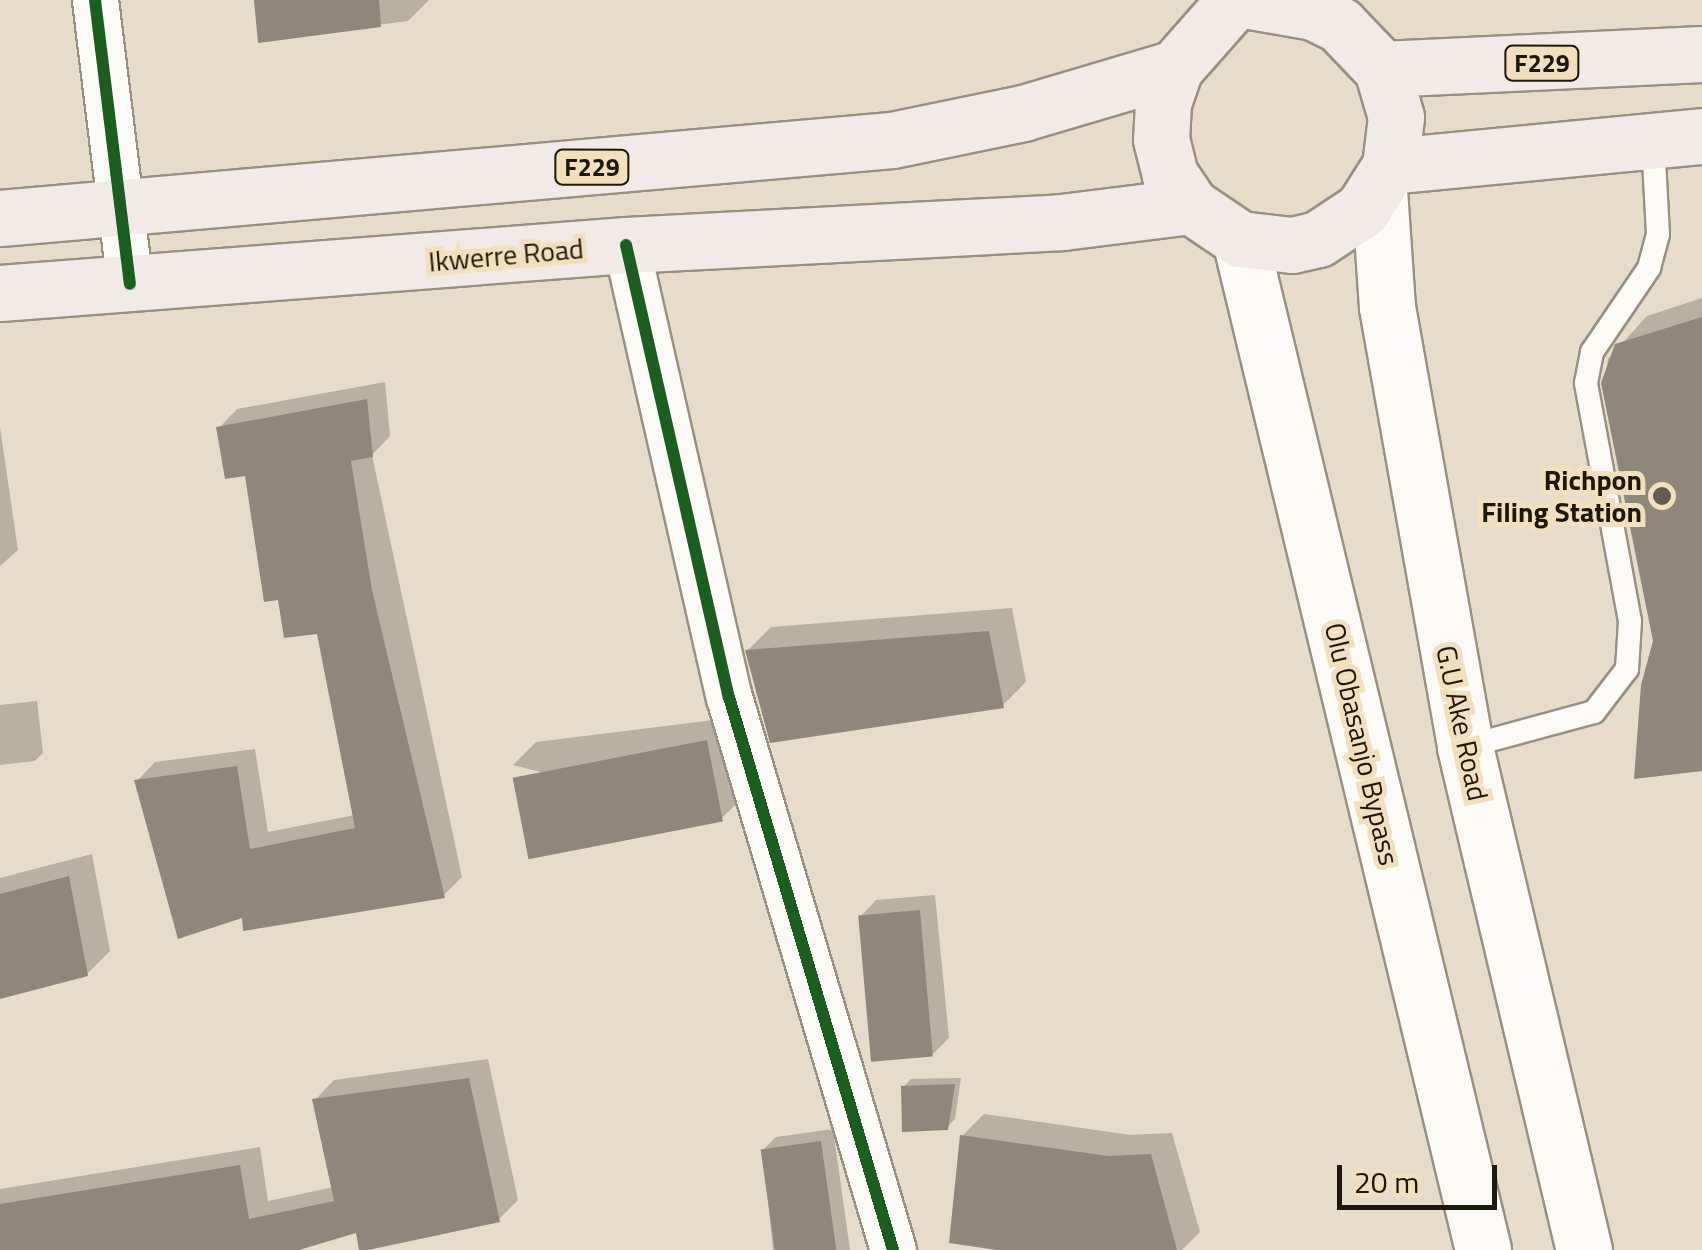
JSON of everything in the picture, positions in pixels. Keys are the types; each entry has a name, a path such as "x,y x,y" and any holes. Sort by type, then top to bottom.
{"main road":[{"path":"1235,0 1175,68 1163,103 1161,140 1170,175 1191,206 1240,239 1292,245 1318,239 1362,210 1384,178 1396,117 1382,69 1340,25 1313,12 1244,0"},
{"name":"F229","path":"1382,69 1702,54"},
{"name":"F229","path":"0,218 892,140 1023,112 1175,68"},
{"path":"1384,178 1677,139"},
{"name":"G.U Ake Road","path":"1384,178 1386,307 1465,747 1584,1250"},
{"name":"Ikwerre Road","path":"0,293 626,245 1062,222 1191,206"},
{"name":"Olu Obasanjo Bypass","path":"1240,239 1483,1250"}],"street":[{"path":"94,0 130,284"},
{"path":"626,245 730,697 893,1250"}],"lane":[{"path":"1465,747 1594,712 1626,668 1630,621 1586,382 1592,352 1650,268 1677,139"}],"building":[{"path":"254,0 379,0 381,27 258,43"},
{"name":"Richpon Filing Station","path":"1702,317 1702,771 1634,779 1641,685 1653,641 1601,383 1615,344"},
{"path":"367,399 373,457 351,461 372,590 445,898 243,931 242,918 178,939 134,780 237,766 250,849 355,828 317,634 284,638 278,600 264,602 245,476 225,479 216,427"},
{"path":"989,631 1004,708 770,743 745,650"},
{"path":"707,740 723,821 528,859 513,778"},
{"path":"69,876 88,976 0,999 0,894"},
{"path":"920,910 933,1056 871,1062 858,915"},
{"path":"469,1078 500,1222 368,1250 359,1250 356,1233 299,1250 0,1250 0,1204 240,1165 249,1219 334,1201 312,1099"},
{"path":"955,1084 948,1130 902,1132 901,1086"},
{"path":"960,1135 1108,1156 1151,1154 1177,1250 997,1250 949,1243"},
{"path":"821,1141 836,1250 775,1250 761,1149"}],"cycle path":[{"path":"95,0 130,284"},
{"path":"626,245 729,697 893,1250"}],"place":[{"name":"Richpon Filing Station","path":"1662,496"}]}
